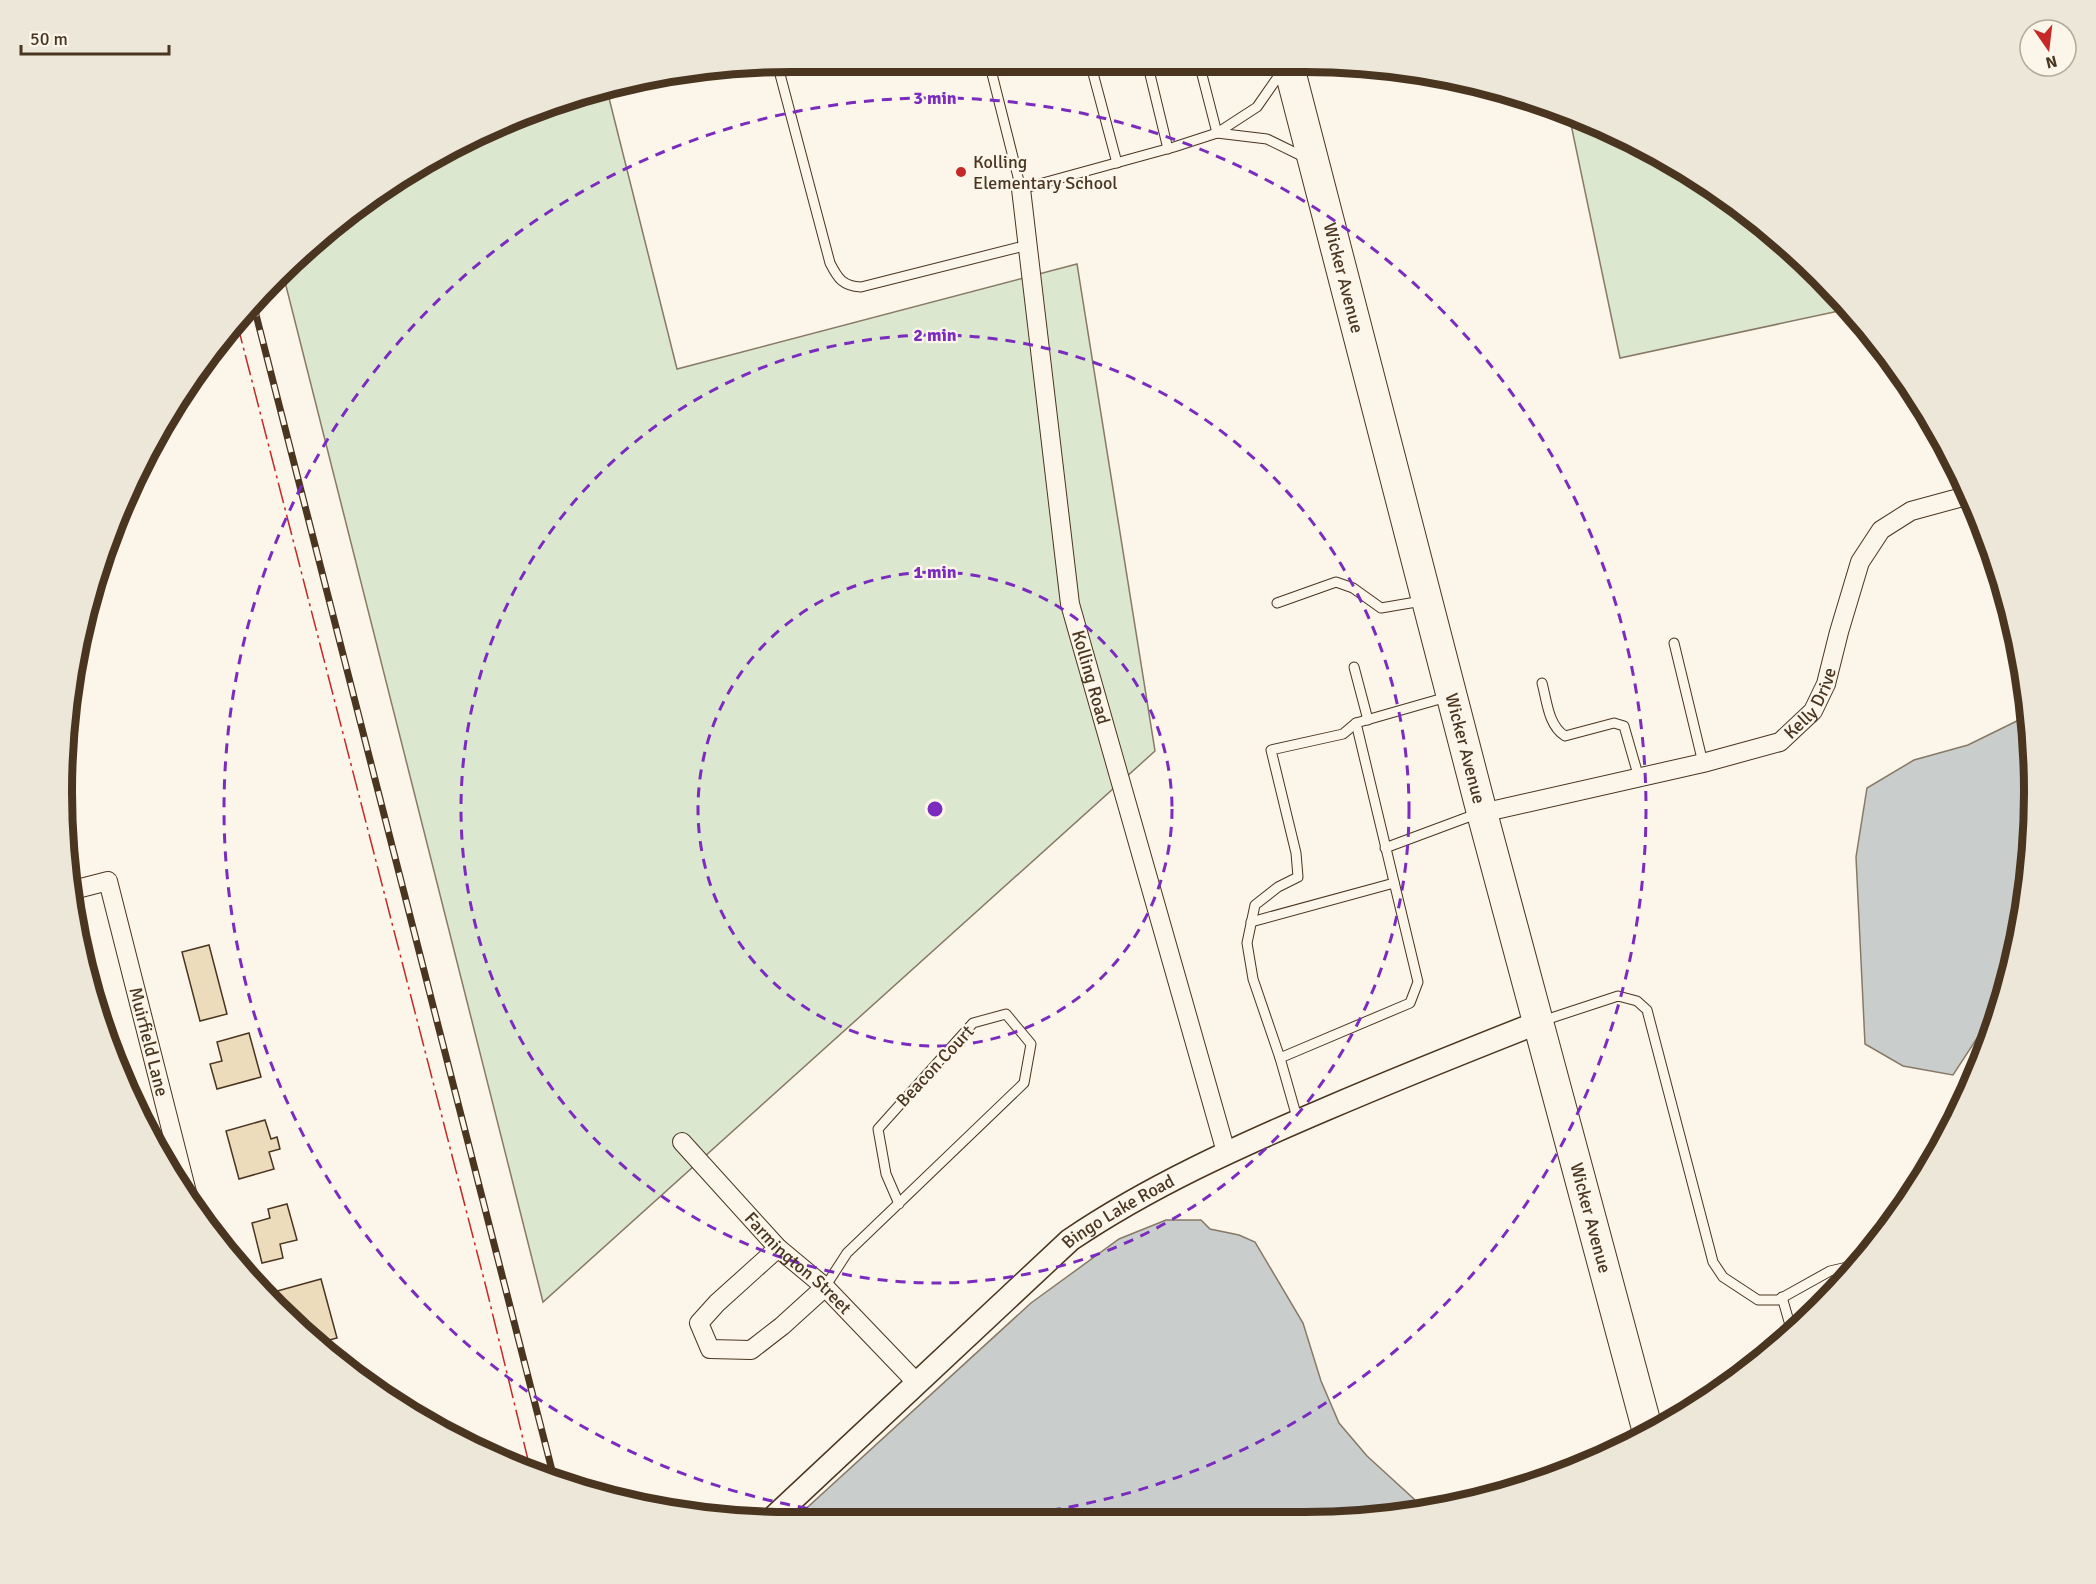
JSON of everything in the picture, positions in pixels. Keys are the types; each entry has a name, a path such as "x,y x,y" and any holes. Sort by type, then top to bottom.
{"highway":[{"name":"Wicker Avenue","path":"1290,72 1537,1023 1646,1425"}],"street":[{"name":"Kolling Road","path":"1021,189 1070,604 1226,1152"},
{"name":"Kelly Drive","path":"1482,813 1703,763 1780,742 1813,711 1826,684 1860,562 1881,530 1911,511 1961,498"},
{"name":"Muirfield Lane","path":"78,889 108,881 183,1176"},
{"name":"Bingo Lake Road","path":"780,1511 1070,1240 1112,1211 1226,1152 1537,1023"},
{"name":"Farmington Street","path":"682,1142 778,1248 825,1287 917,1383"},
{"name":"Beacon Court","path":"778,1248 717,1303 699,1323 710,1349 751,1350 782,1326 825,1287"}],"lane":[{"path":"992,72 1021,189 1168,149 1217,133 1257,107 1282,72"},
{"path":"1093,72 1117,163"},
{"path":"1149,72 1168,149"},
{"path":"1201,72 1217,133"},
{"path":"780,73 831,263 837,278 848,286 861,287 1028,245"},
{"path":"1217,133 1267,140 1314,162"},
{"path":"1277,603 1336,582 1353,588 1381,608 1427,600"},
{"path":"1674,643 1703,763"},
{"path":"1354,667 1368,720"},
{"path":"1542,683 1553,724 1565,736 1614,723 1624,726 1639,778"},
{"path":"1298,1121 1280,1058 1253,979 1247,943 1255,905 1278,887 1298,877 1296,853 1271,750 1343,734 1356,723 1452,696"},
{"path":"1280,1058 1410,1003 1418,982 1356,723"},
{"path":"1385,848 1482,813"},
{"path":"1251,922 1394,883"},
{"path":"1537,1023 1618,996 1637,1001 1647,1010 1713,1262 1723,1277 1758,1300 1778,1300 1830,1271 1844,1268"},
{"name":"Beacon Court","path":"825,1287 847,1253 899,1204 1024,1083 1031,1044 1006,1014 973,1023 878,1128 886,1174 899,1204"},
{"path":"1782,1298 1789,1323"}],"green space":[{"path":"609,96 677,369 1077,264 1155,751 543,1302 285,281 354,221 392,193 432,168 516,127 561,110"},
{"path":"1571,124 1622,146 1704,193 1779,251 1839,311 1620,358"}],"shaded area":[{"path":"2020,720 2024,792 2022,839 2018,886 2010,932 1986,1023 1953,1075 1903,1066 1865,1044 1856,857 1867,788 1914,760 1968,745"},
{"path":"1166,1220 1201,1220 1210,1229 1239,1235 1255,1242 1303,1323 1321,1381 1339,1423 1367,1456 1416,1503 1351,1510 1304,1512 802,1512 1031,1303 1119,1239"}],"building":[{"path":"209,945 227,1014 200,1021 182,952"},
{"path":"249,1033 261,1077 217,1089 210,1064 222,1061 217,1042"},
{"path":"265,1120 271,1139 277,1137 280,1149 269,1152 274,1169 239,1179 226,1131"},
{"path":"287,1204 297,1240 280,1244 283,1258 262,1263 252,1223 270,1218 268,1209"},
{"path":"321,1279 337,1338 327,1341 274,1292"}],"railway":[{"path":"255,312 552,1471"}],"power":[{"path":"239,332 487,1291 529,1462"}],"place":[{"name":"Kolling Elementary School","path":"961,172"}]}
